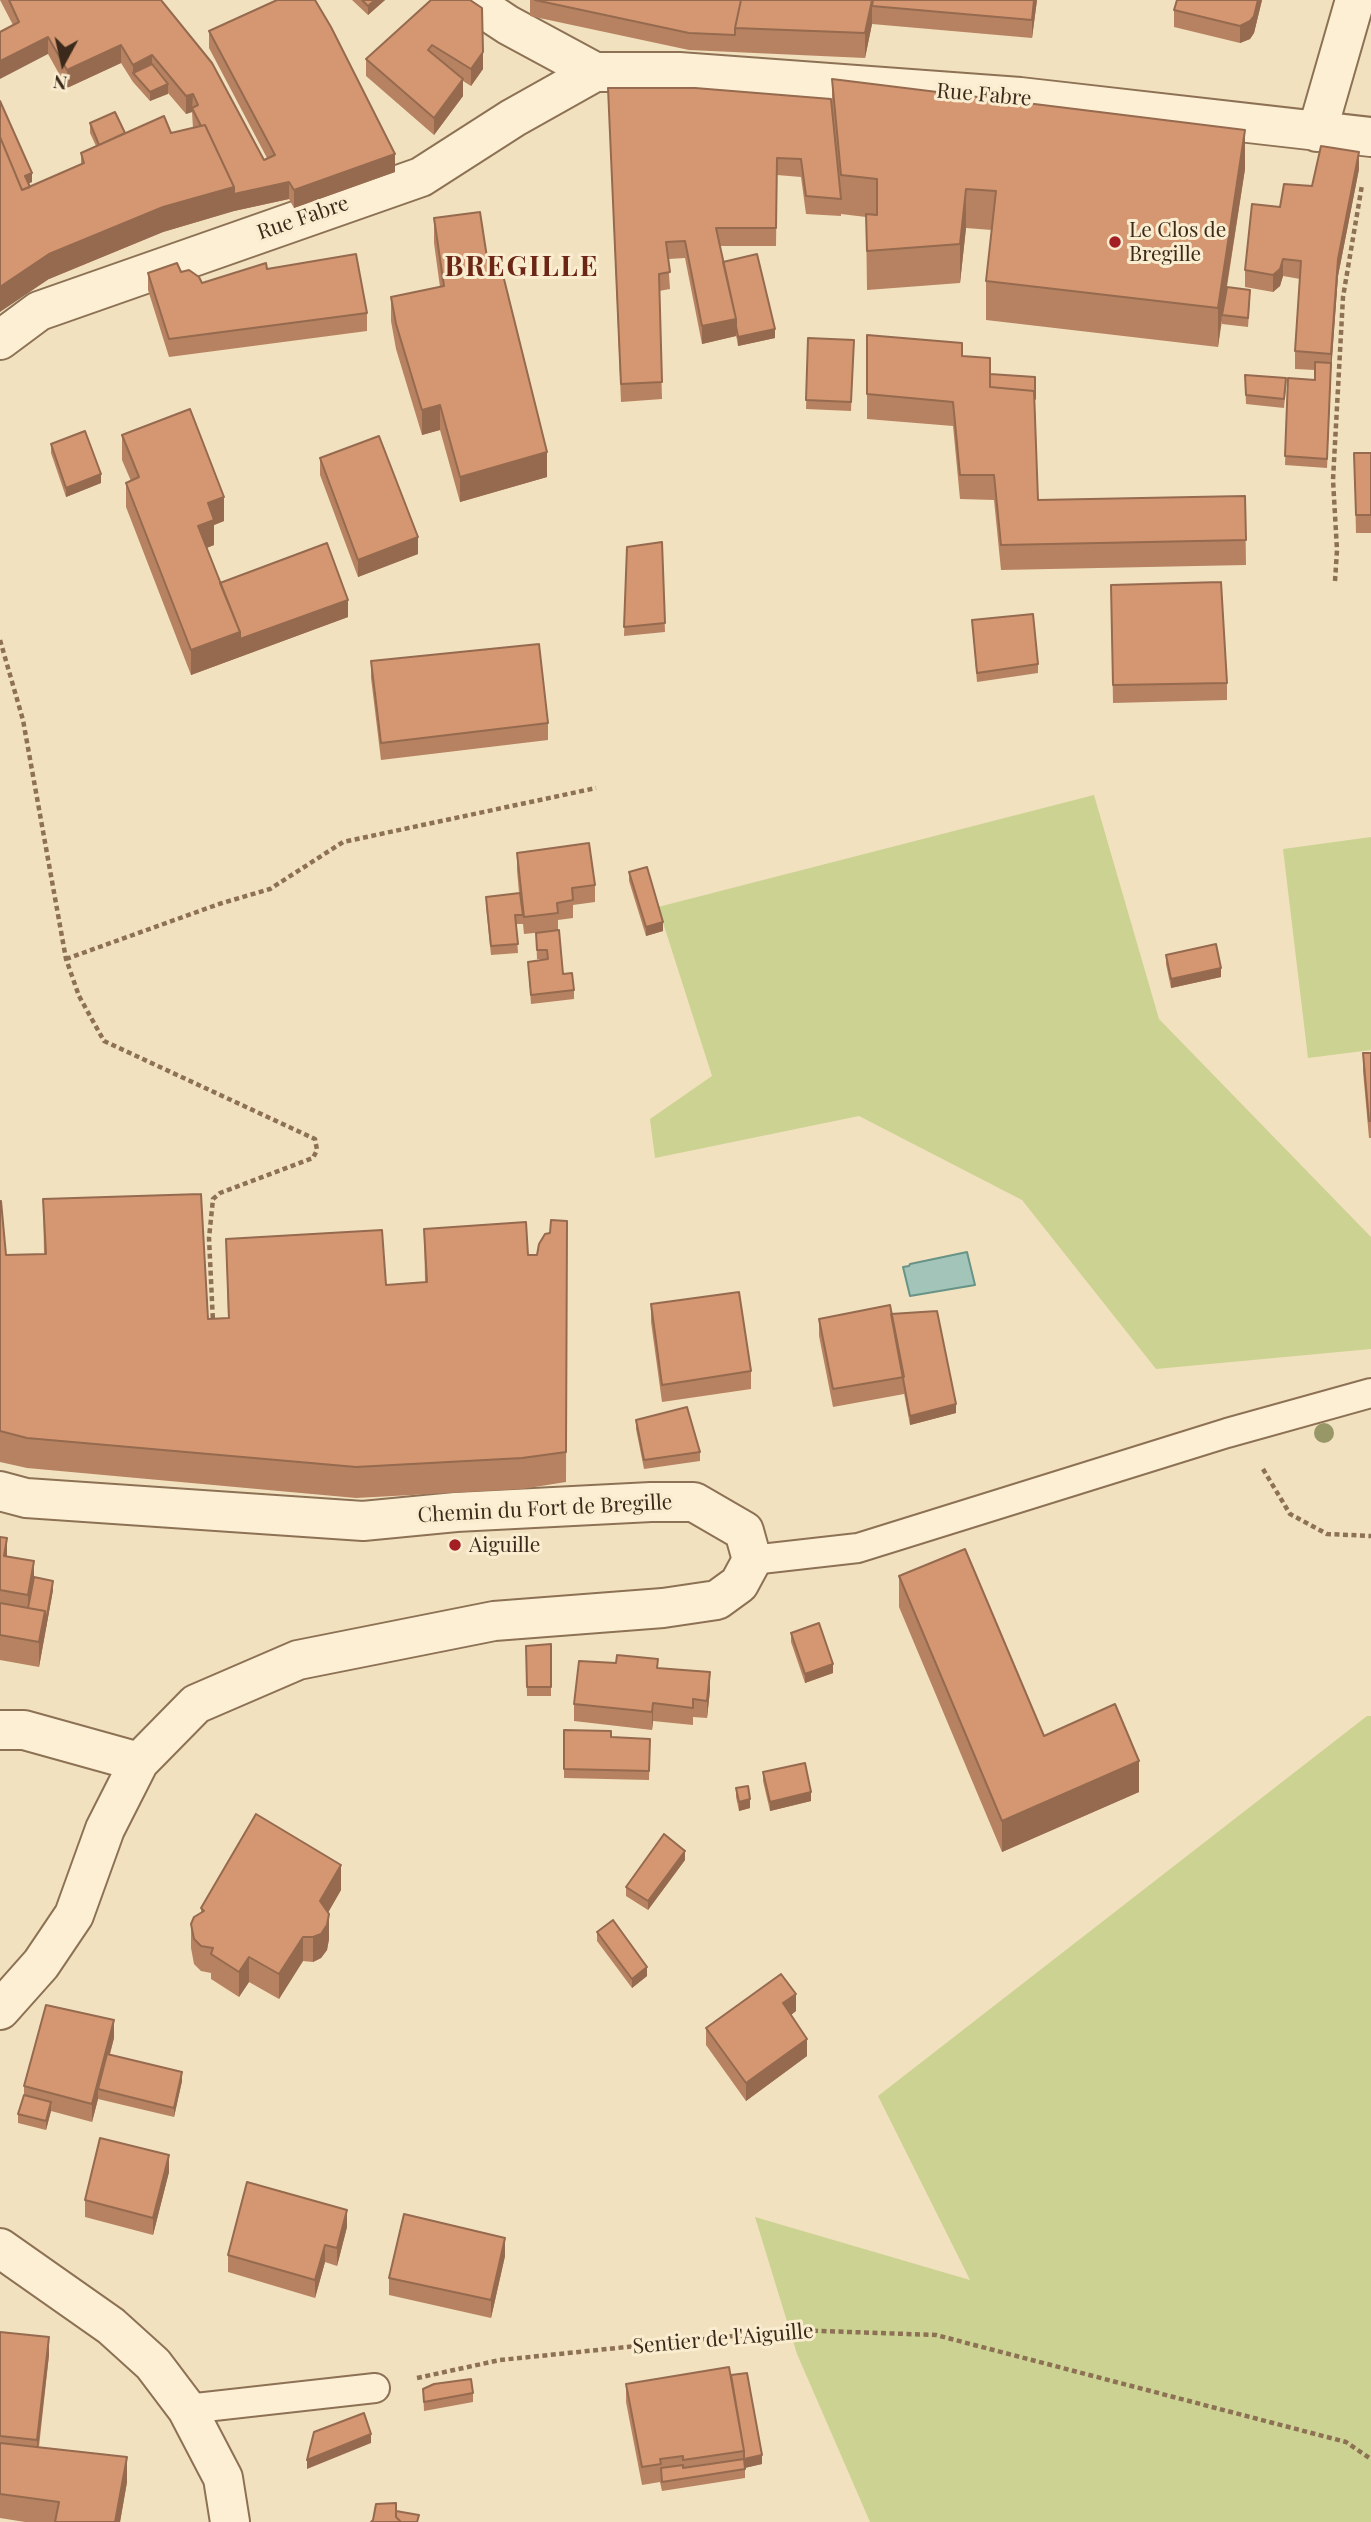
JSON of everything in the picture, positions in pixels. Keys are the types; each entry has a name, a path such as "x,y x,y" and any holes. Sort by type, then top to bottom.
{"street":[{"name":"Rue Fabre","path":"470,0 515,12 595,72"},
{"path":"1317,132 1355,0"},
{"name":"Rue Fabre","path":"0,340 39,311 421,177 513,118 595,72 679,72 1020,97 1371,137"},
{"name":"Chemin du Fort de Bregille","path":"0,1491 26,1498 363,1521 470,1511 694,1502 744,1531 752,1560"},
{"path":"0,2010 41,1965 74,1915 105,1829 139,1762 196,1704 298,1661 494,1621 663,1608 716,1600 739,1584 752,1560"},
{"path":"0,1730 24,1730 139,1762"},
{"path":"0,2248 111,2326 153,2364 187,2409 223,2477 230,2522"}],"lane":[{"path":"752,1560 858,1548 1246,1428 1371,1393"},
{"path":"187,2409 375,2388"}],"path":[{"path":"1335,581 1338,550 1334,480 1343,297 1363,179"},
{"path":"0,640 23,720 66,959 79,996 104,1041 315,1139 317,1150 313,1158 220,1192 213,1199 209,1238 213,1330"},
{"path":"66,959 219,904 270,889 343,842 596,788"},
{"path":"1246,1428 1261,1465 1290,1514 1327,1534 1371,1536"},
{"name":"Sentier de l'Aiguille","path":"375,2388 500,2360 793,2330 936,2335 1346,2442 1371,2459"}],"green space":[{"path":"1094,795 1159,1019 1371,1237 1371,1349 1156,1369 1022,1200 859,1116 655,1158 650,1119 712,1076 658,907"},
{"path":"1371,837 1371,1050 1308,1058 1283,849"},
{"path":"1367,1716 1371,1716 1371,2522 870,2522 797,2354 755,2217 970,2280 878,2096"}],"water":[{"path":"967,1252 975,1285 910,1296 903,1267"}],"building":[{"path":"9,0 161,0 212,63 264,160 275,155 209,31 277,0 315,0 395,154 294,190 289,182 234,194 234,187 205,125 201,126 192,108 198,105 193,94 186,96 152,55 133,65 121,45 67,70 48,37 0,61 0,32 19,22"},
{"path":"362,0 375,0 368,6"},
{"path":"431,0 470,0 482,8 483,52 471,69 432,45 428,50 463,79 434,118 366,59"},
{"path":"535,0 741,0 735,35 689,33"},
{"path":"741,0 872,0 865,33 735,28"},
{"path":"873,0 1034,0 1032,20 872,6"},
{"path":"1177,0 1258,0 1254,16 1240,26 1174,10"},
{"path":"152,64 168,84 150,92 133,73"},
{"name":"Le Clos de Bregille","path":"832,79 1245,130 1218,308 986,281 996,191 966,189 960,244 867,251 866,214 877,215 877,179 841,175"},
{"path":"608,88 695,88 831,99 841,199 806,196 801,159 777,158 776,228 716,228 736,319 702,326 685,241 666,242 670,272 659,274 662,382 621,384"},
{"path":"0,101 32,173 25,176 30,187 22,190 0,137"},
{"path":"115,112 125,133 99,145 90,123"},
{"path":"164,116 171,133 205,125 234,187 163,207 49,254 0,287 0,137 22,190 84,163 81,153"},
{"path":"1321,146 1359,152 1338,259 1331,354 1295,351 1301,261 1283,259 1280,269 1273,275 1245,270 1252,204 1280,207 1284,184 1312,186"},
{"path":"480,212 490,277 503,275 547,452 460,477 440,405 422,410 396,324 391,297 444,286 434,218"},
{"path":"356,254 367,313 169,339 148,273 177,263 181,272 189,270 199,277 202,283 266,263 267,269"},
{"path":"757,254 775,329 738,337 723,262"},
{"path":"1227,287 1250,290 1248,318 1222,315"},
{"path":"867,335 962,343 962,356 990,358 990,387 1034,391 1038,500 1245,496 1246,540 1001,545 994,475 960,475 953,402 867,394"},
{"path":"808,338 854,340 851,402 806,400"},
{"path":"1315,362 1331,363 1327,459 1285,456 1288,378 1315,380"},
{"path":"990,374 1035,377 1035,399 1034,391 990,387"},
{"path":"1245,375 1286,378 1284,399 1246,395"},
{"path":"190,409 224,497 208,503 214,520 198,526 240,632 191,650 126,483 139,477 122,435"},
{"path":"85,431 101,474 66,488 51,444"},
{"path":"379,436 418,537 358,560 320,458"},
{"path":"1354,453 1371,453 1371,515 1356,515"},
{"path":"662,542 665,623 624,627 627,547"},
{"path":"327,543 348,600 240,639 240,632 220,583"},
{"path":"1221,582 1227,683 1113,685 1111,585"},
{"path":"1033,614 1038,664 977,673 972,620"},
{"path":"539,644 548,723 381,743 371,661"},
{"path":"589,843 595,885 572,888 573,900 557,903 558,913 524,917 517,853"},
{"path":"647,867 663,922 646,927 629,872"},
{"path":"520,893 523,915 515,915 518,944 491,946 486,897"},
{"path":"559,930 563,974 572,973 574,990 531,995 528,962 548,959 547,950 537,950 536,933"},
{"path":"1216,944 1221,968 1171,979 1166,955"},
{"path":"1363,1053 1371,1053 1371,1121 1369,1121"},
{"path":"201,1194 208,1319 229,1318 226,1239 382,1230 386,1285 427,1282 424,1229 526,1222 528,1255 537,1255 539,1244 545,1234 550,1233 551,1220 567,1221 566,1452 522,1458 356,1467 27,1438 0,1431 0,1201 6,1255 46,1254 43,1199"},
{"path":"739,1292 751,1371 662,1385 651,1304"},
{"path":"890,1305 904,1377 833,1389 819,1319"},
{"path":"937,1311 956,1404 910,1416 891,1314"},
{"path":"687,1407 700,1452 644,1460 636,1420"},
{"path":"0,1537 7,1538 4,1556 34,1561 28,1595 0,1590"},
{"path":"965,1549 1044,1736 1115,1704 1139,1761 1002,1821 899,1576"},
{"path":"34,1577 53,1581 45,1627 45,1611 28,1608"},
{"path":"0,1603 45,1611 39,1642 0,1635"},
{"path":"819,1623 833,1664 805,1674 791,1633"},
{"path":"551,1644 551,1687 527,1687 526,1646"},
{"path":"617,1655 658,1659 657,1668 710,1672 707,1701 693,1699 693,1708 653,1703 652,1712 574,1704 579,1661 616,1663"},
{"path":"564,1730 611,1731 611,1737 650,1739 649,1771 564,1769"},
{"path":"805,1763 811,1792 770,1802 763,1772"},
{"path":"748,1786 750,1799 739,1802 736,1788"},
{"path":"256,1814 341,1865 320,1901 329,1914 327,1925 321,1934 303,1937 279,1974 249,1957 239,1972 211,1954 213,1948 201,1946 194,1939 191,1924 194,1917 204,1911 201,1908"},
{"path":"664,1834 685,1851 648,1901 626,1887"},
{"path":"613,1920 647,1967 632,1979 597,1932"},
{"path":"781,1974 796,1994 783,2003 807,2039 746,2083 706,2028"},
{"path":"46,2005 114,2020 92,2104 24,2086"},
{"path":"107,2054 182,2072 174,2108 98,2089"},
{"path":"24,2095 51,2102 46,2121 18,2114"},
{"path":"100,2138 169,2155 153,2218 85,2200"},
{"path":"247,2182 347,2210 337,2248 325,2245 315,2280 228,2255"},
{"path":"404,2214 505,2238 491,2300 389,2278"},
{"path":"0,2332 49,2337 37,2440 0,2436"},
{"path":"729,2367 744,2451 683,2460 683,2456 660,2459 661,2464 642,2467 626,2384"},
{"path":"747,2373 762,2455 744,2459 731,2375"},
{"path":"471,2379 473,2393 424,2402 423,2389 434,2384"},
{"path":"364,2413 371,2434 307,2460 314,2432"},
{"path":"0,2443 127,2457 115,2522 55,2522 59,2502 0,2494"},
{"path":"744,2459 745,2469 662,2482 661,2468 683,2465 683,2468"},
{"path":"396,2503 396,2517 401,2522 371,2522 376,2504"},
{"path":"396,2511 419,2515 417,2522 401,2522 396,2517"}],"place":[{"name":"Le Clos de Bregille","path":"1115,242"},
{"name":"Aiguille","path":"455,1545"}],"district":[{"name":"BREGILLE","path":"522,267"}]}
